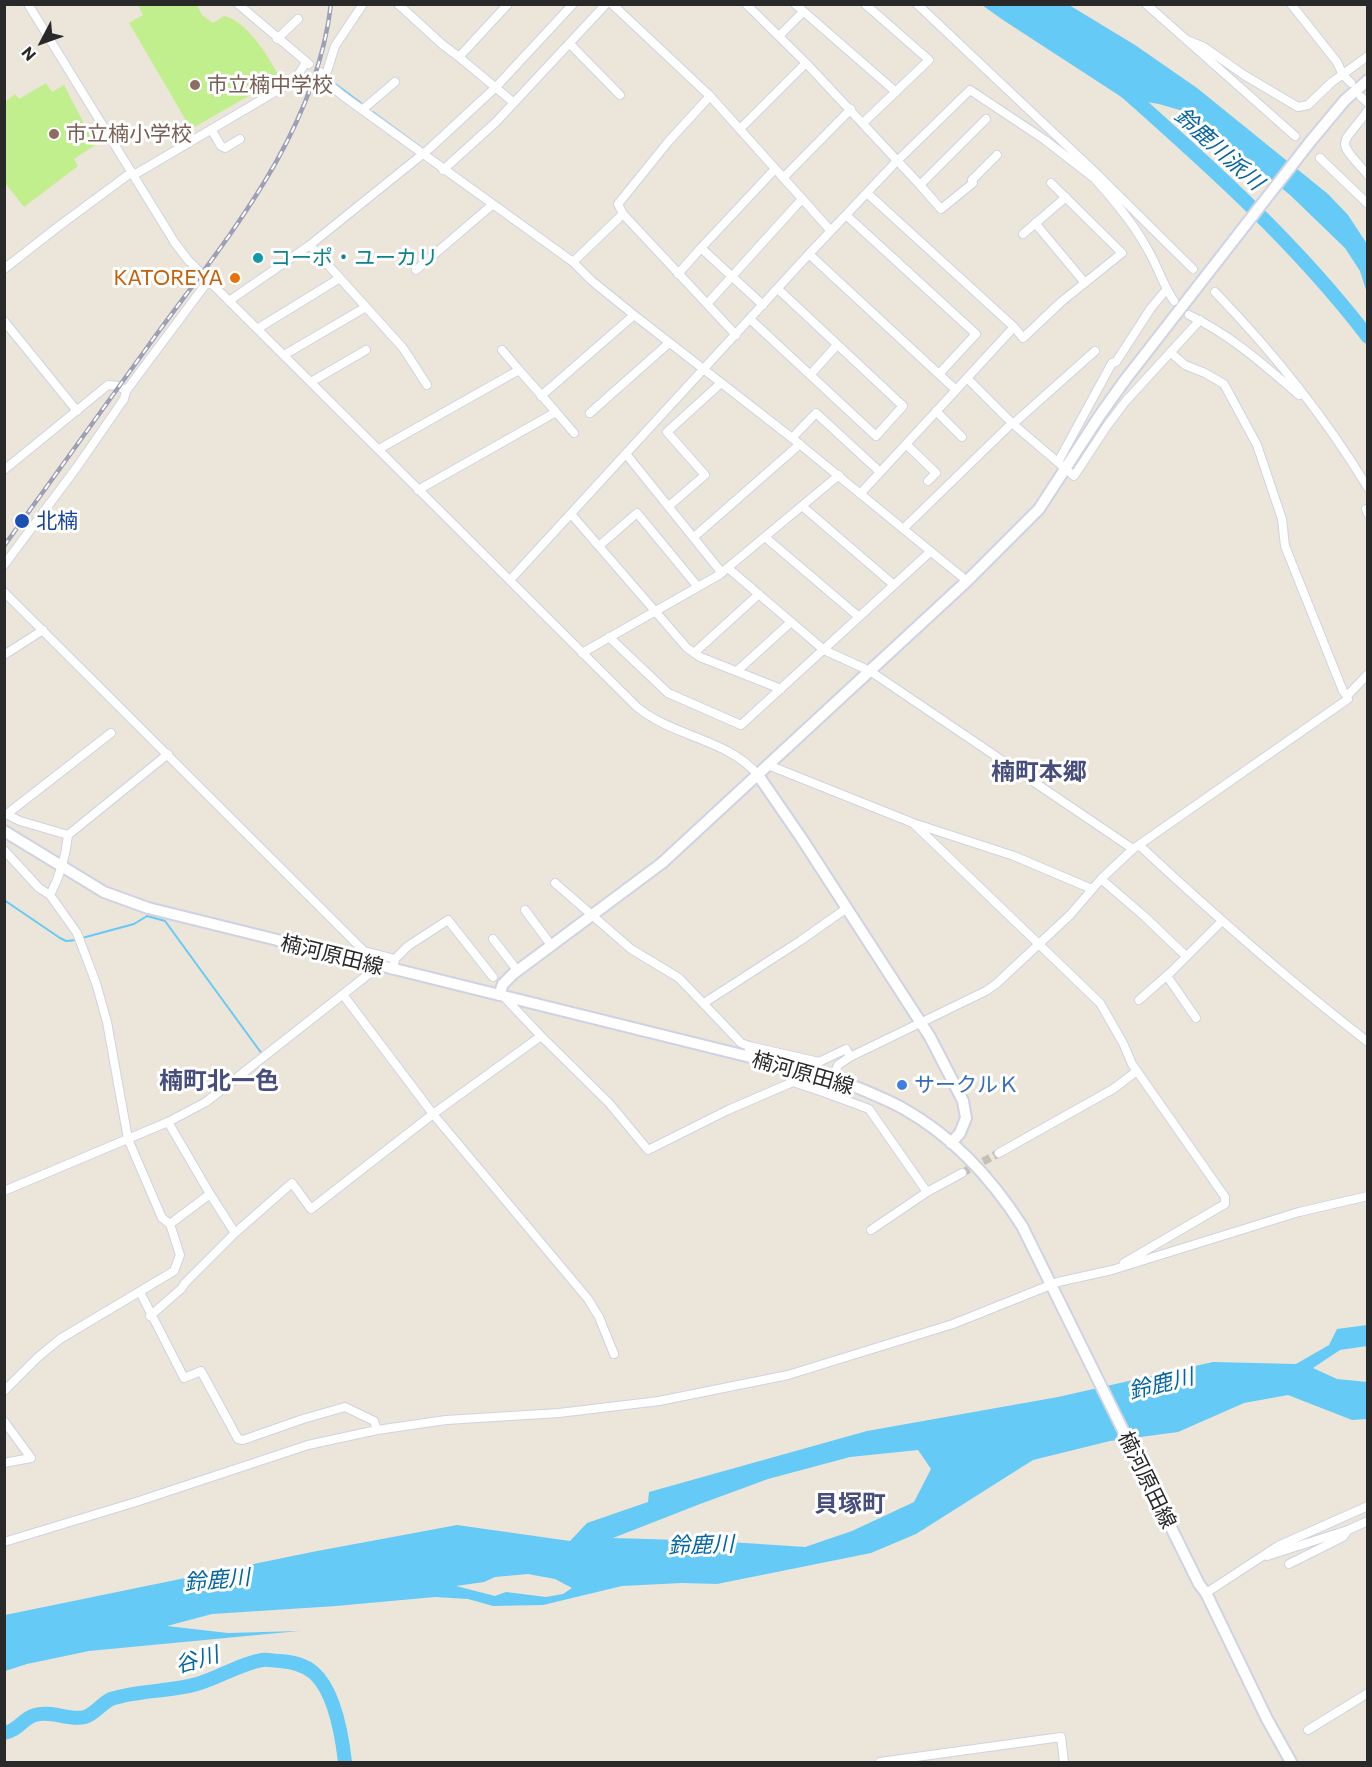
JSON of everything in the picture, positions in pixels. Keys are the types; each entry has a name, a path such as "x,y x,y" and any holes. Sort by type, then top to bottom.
{"street":[{"path":"28,4 180,250 208,281 644,713 726,750 747,763 758,775 775,797 921,1021 963,1101 966,1118 960,1133 951,1143"},
{"path":"4,269 59,226 133,174 295,80 307,63 238,4"},
{"path":"363,4 335,46 323,75 326,82 362,110 426,152 492,205 573,262 592,281 839,475 967,581"},
{"path":"398,4 435,38 513,102"},
{"path":"459,57 508,4"},
{"path":"229,301 310,245 426,152 496,87 573,4"},
{"path":"446,167 496,122 606,4"},
{"path":"612,4 710,96 831,231"},
{"path":"746,4 851,109 941,209 973,183 972,180 997,156"},
{"path":"795,4 896,92"},
{"path":"863,123 929,60 865,4"},
{"path":"917,4 1193,269"},
{"path":"1146,4 1295,136"},
{"path":"1291,4 1351,83"},
{"path":"779,36 803,12"},
{"path":"277,39 298,20"},
{"path":"1187,40 1204,47 1244,75 1298,107 1308,105 1332,82 1368,56"},
{"path":"570,44 620,95"},
{"path":"740,129 806,63"},
{"path":"1062,466 1125,380 1311,142 1345,100 1368,80"},
{"path":"362,110 395,81"},
{"path":"510,580 751,320 809,254 970,90 1096,176 1135,228 1166,290 1174,301"},
{"path":"710,96 668,142 618,204 624,214 678,274 736,335"},
{"path":"1361,97 1368,103"},
{"path":"783,177 851,109"},
{"path":"1368,110 1348,133 1344,142 1345,149 1368,175"},
{"path":"920,185 986,119"},
{"path":"211,129 221,146 225,148 240,139"},
{"path":"1320,158 1368,204"},
{"path":"678,274 775,169"},
{"path":"867,193 1014,327 1023,338 1122,253 1051,183"},
{"path":"1023,234 1066,197"},
{"path":"707,304 802,200"},
{"path":"416,270 492,205"},
{"path":"573,262 624,214"},
{"path":"846,215 976,334 939,374"},
{"path":"1035,223 1085,283"},
{"path":"310,245 403,348 427,385"},
{"path":"701,248 764,305"},
{"path":"809,254 956,390"},
{"path":"257,329 339,278"},
{"path":"4,565 76,467 123,399 126,391 208,281"},
{"path":"751,320 876,436 903,406 778,289"},
{"path":"927,1192 869,1109 793,1082 728,1110 648,1150 609,1103 502,996 503,984 518,970 662,863 967,581 1039,509 1112,363 1116,362 1151,308 1166,290"},
{"path":"1215,292 1256,334 1339,442 1368,488"},
{"path":"284,355 366,306"},
{"path":"541,396 634,315"},
{"path":"1189,315 1250,352 1313,408"},
{"path":"967,378 1012,424 1074,476 1125,402 1200,320"},
{"path":"4,321 77,411"},
{"path":"860,494 1014,327"},
{"path":"590,413 669,343"},
{"path":"810,375 837,345"},
{"path":"311,382 366,350"},
{"path":"502,350 574,432"},
{"path":"903,529 1012,424 1095,351"},
{"path":"1170,352 1185,365 1224,384 1257,445 1282,519 1285,546 1342,691 1347,696"},
{"path":"379,449 519,370"},
{"path":"669,506 705,475 667,432 720,383"},
{"path":"4,470 108,385 119,386 126,391"},
{"path":"936,411 962,436"},
{"path":"418,490 556,412"},
{"path":"792,438 816,413 880,472"},
{"path":"694,537 800,444"},
{"path":"906,444 936,473 928,481"},
{"path":"626,454 694,537 725,570 759,594 824,650 870,671 1136,847 1303,991 1368,1042"},
{"path":"582,652 725,570 839,475"},
{"path":"802,506 894,585"},
{"path":"599,546 637,513 698,586"},
{"path":"571,514 687,648 781,689"},
{"path":"765,537 859,617"},
{"path":"609,637 668,693 741,724 930,552"},
{"path":"4,592 364,951 394,964 408,946 448,920 493,977"},
{"path":"694,653 759,594"},
{"path":"737,671 791,622"},
{"path":"4,655 43,630"},
{"path":"826,1093 838,1065 850,1057 996,984 1070,915 1101,879 1136,847 1348,699 1347,696 1368,674"},
{"path":"68,835 34,826 6,814 111,733"},
{"path":"50,895 58,880 68,835 168,754"},
{"path":"768,765 913,823 1014,856 1092,889"},
{"path":"913,823 1100,1003 1137,1071 1225,1197 1225,1204 1112,1270"},
{"name":"楠河原田線","path":"4,831 104,892 148,908 379,966 394,964 502,996 749,1051 831,1077 904,1109 951,1143 1000,1193 1022,1226 1199,1584 1206,1593 1287,1761"},
{"path":"4,850 39,888 50,895 79,940 96,983 107,1022 128,1139 162,1218 171,1224 180,1255 174,1271 60,1339 4,1391"},
{"path":"1101,879 1186,956"},
{"path":"555,883 631,948 679,978 749,1051 819,1062 846,1049 850,1057"},
{"path":"704,1003 847,908"},
{"path":"525,910 551,945"},
{"path":"1139,1000 1167,976 1221,922"},
{"path":"493,939 518,970"},
{"path":"4,1191 168,1122 206,1102 344,996 379,966"},
{"path":"1167,976 1196,1018"},
{"path":"344,996 434,1114 588,1299 599,1317 614,1354"},
{"path":"150,1316 181,1289 184,1283 235,1233 292,1183 311,1209 434,1114 541,1036"},
{"path":"999,1153 1103,1095 1137,1071"},
{"path":"168,1122 235,1233"},
{"path":"871,1230 927,1192 963,1173"},
{"path":"171,1224 210,1194"},
{"path":"4,1542 136,1502 308,1445 377,1430 446,1420 559,1413 659,1401 788,1375 910,1338 1054,1290 1058,1282 1112,1270 1299,1212 1368,1196"},
{"path":"174,1271 184,1283"},
{"path":"140,1292 150,1316 184,1378 201,1371 237,1439 243,1440 345,1407 374,1421 377,1430"},
{"path":"4,1421 31,1458 4,1462"},
{"path":"1206,1593 1257,1558 1293,1538 1368,1506"},
{"path":"1257,1558 1348,1530 1368,1521"},
{"path":"1289,1564 1343,1538 1348,1530"},
{"path":"1308,1730 1368,1693"},
{"path":"879,1762 1061,1737 1064,1762"}],"green space":[{"path":"138,5 197,5 202,15 213,23 224,16 233,19 257,41 280,78 191,129 129,23 143,15"},
{"path":"46,83 52,92 64,85 95,145 74,159 78,166 24,207 5,183 5,102 15,94 19,99"}],"water":[{"path":"982,5 1069,5 1135,45 1197,88 1328,194 1348,215 1367,244 1367,293 1360,271 1345,248 1290,195 1238,152 1183,111 1123,98"},
{"name":"鈴鹿川","path":"1367,1325 1367,1346 1340,1350 1313,1368 1337,1379 1367,1382 1367,1419 1352,1420 1288,1395 1244,1403 1178,1432 1110,1441 1033,1460 916,1534 871,1553 717,1584 622,1586 543,1605 493,1606 468,1599 435,1597 212,1614 167,1626 228,1633 299,1631 89,1651 5,1671 5,1615 312,1552 457,1525 570,1541 587,1523 648,1502 649,1492 867,1431 1058,1397 1213,1362 1296,1364 1329,1345 1337,1329","holes":["918,1450 931,1469 914,1502 852,1531 805,1547 613,1538 768,1479 850,1457","528,1574 555,1579 572,1588 563,1594 546,1597 506,1592 495,1596 456,1586 484,1582 495,1577"]}],"waterway":[{"path":"330,80 361,103"},
{"name":"鈴鹿川派川","path":"1123,89 1252,207 1312,270 1368,337"},
{"path":"373,112 423,149"},
{"path":"4,900 60,938 66,941 77,940"},
{"path":"82,938 134,924 147,916 165,921 262,1054"},
{"name":"谷川","path":"4,1733 13,1730 35,1715 85,1717 111,1699 197,1684 245,1665 269,1660 302,1666 314,1673 321,1681 336,1715 345,1762"}],"tunnel":[{"path":"962,1173 999,1153"}],"railway":[{"path":"4,546 215,256 267,178 308,95 322,50 331,4"}],"place":[{"name":"市立楠中学校","path":"195,85"},
{"name":"市立楠小学校","path":"54,134"},
{"name":"コーポ・ユーカリ","path":"258,258"},
{"name":"KATOREYA","path":"235,278"},
{"name":"北楠","path":"22,521"},
{"name":"サークルＫ","path":"902,1085"}],"district":[{"name":"楠町本郷","path":"1039,772"},
{"name":"楠町北一色","path":"219,1081"},
{"name":"貝塚町","path":"850,1504"}]}
